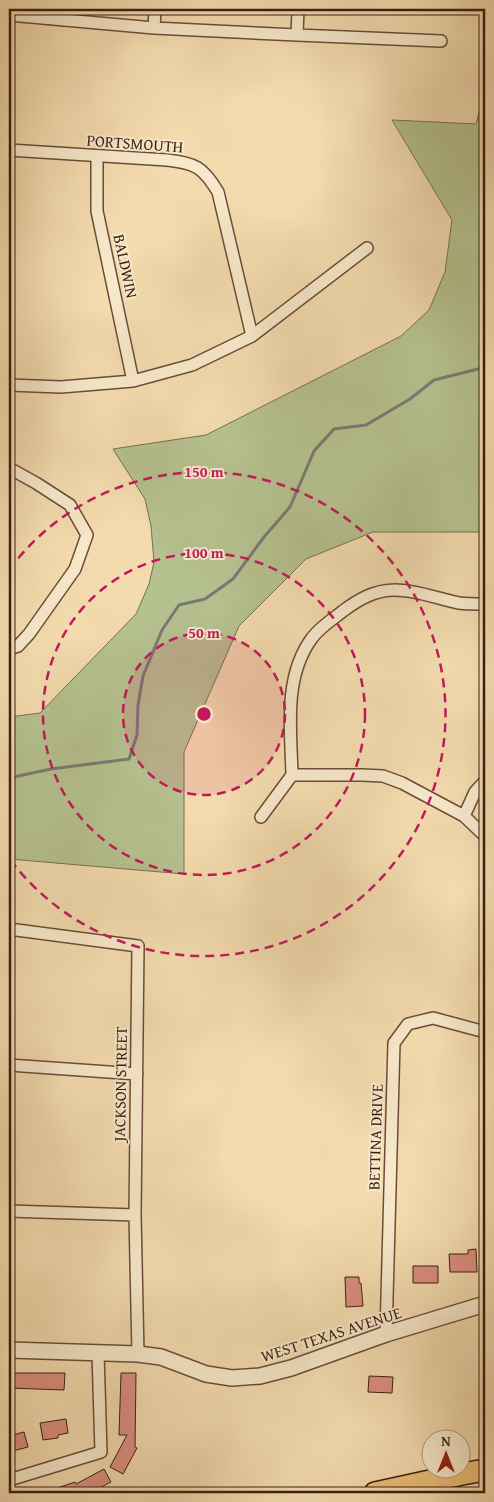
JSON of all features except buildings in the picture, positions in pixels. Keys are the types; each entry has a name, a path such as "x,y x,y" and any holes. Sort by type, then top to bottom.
{"highway":[{"path":"375,1493 485,1470"}],"street":[{"path":"154,28 155,9"},
{"path":"297,36 298,9"},
{"path":"11,13 154,28 297,36 441,40"},
{"name":"PORTSMOUTH","path":"9,150 187,162 198,167 209,177 218,192 252,336"},
{"name":"BALDWIN","path":"97,156 98,211 133,381"},
{"path":"9,385 61,387 133,381 192,365 252,336 367,248"},
{"path":"9,468 70,505 87,535 75,569 29,634 18,646 9,649"},
{"path":"261,817 292,775 292,690 301,654 313,636 361,598 378,592 395,590 460,603 485,604"},
{"path":"292,775 362,774 383,776 402,783 464,816 485,836"},
{"path":"464,816 475,792 485,781"},
{"name":"JACKSON STREET","path":"9,928 138,946 134,1215 138,1354"},
{"name":"BETTINA DRIVE","path":"386,1334 394,1043 408,1024 433,1018 485,1032"},
{"path":"9,1065 137,1074"},
{"path":"9,1211 134,1215"},
{"name":"WEST TEXAS AVENUE","path":"9,1350 138,1354 161,1357 206,1374 232,1378 251,1377 291,1368 386,1334 485,1304"},
{"path":"9,1480 101,1452 98,1353"}],"green space":[{"path":"485,90 485,532 373,532 306,559 239,626 184,752 184,874 9,859 9,717 40,713 136,614 149,584 154,562 151,526 145,499 113,449 206,435 401,336 429,310 445,272 452,220 392,120 476,124"}],"waterway":[{"path":"9,778 51,769 129,759 137,735 138,705 143,676 162,630 179,605 205,599 233,579 264,537 290,507 314,451 334,429 366,425 410,399 434,380 485,366"}]}
